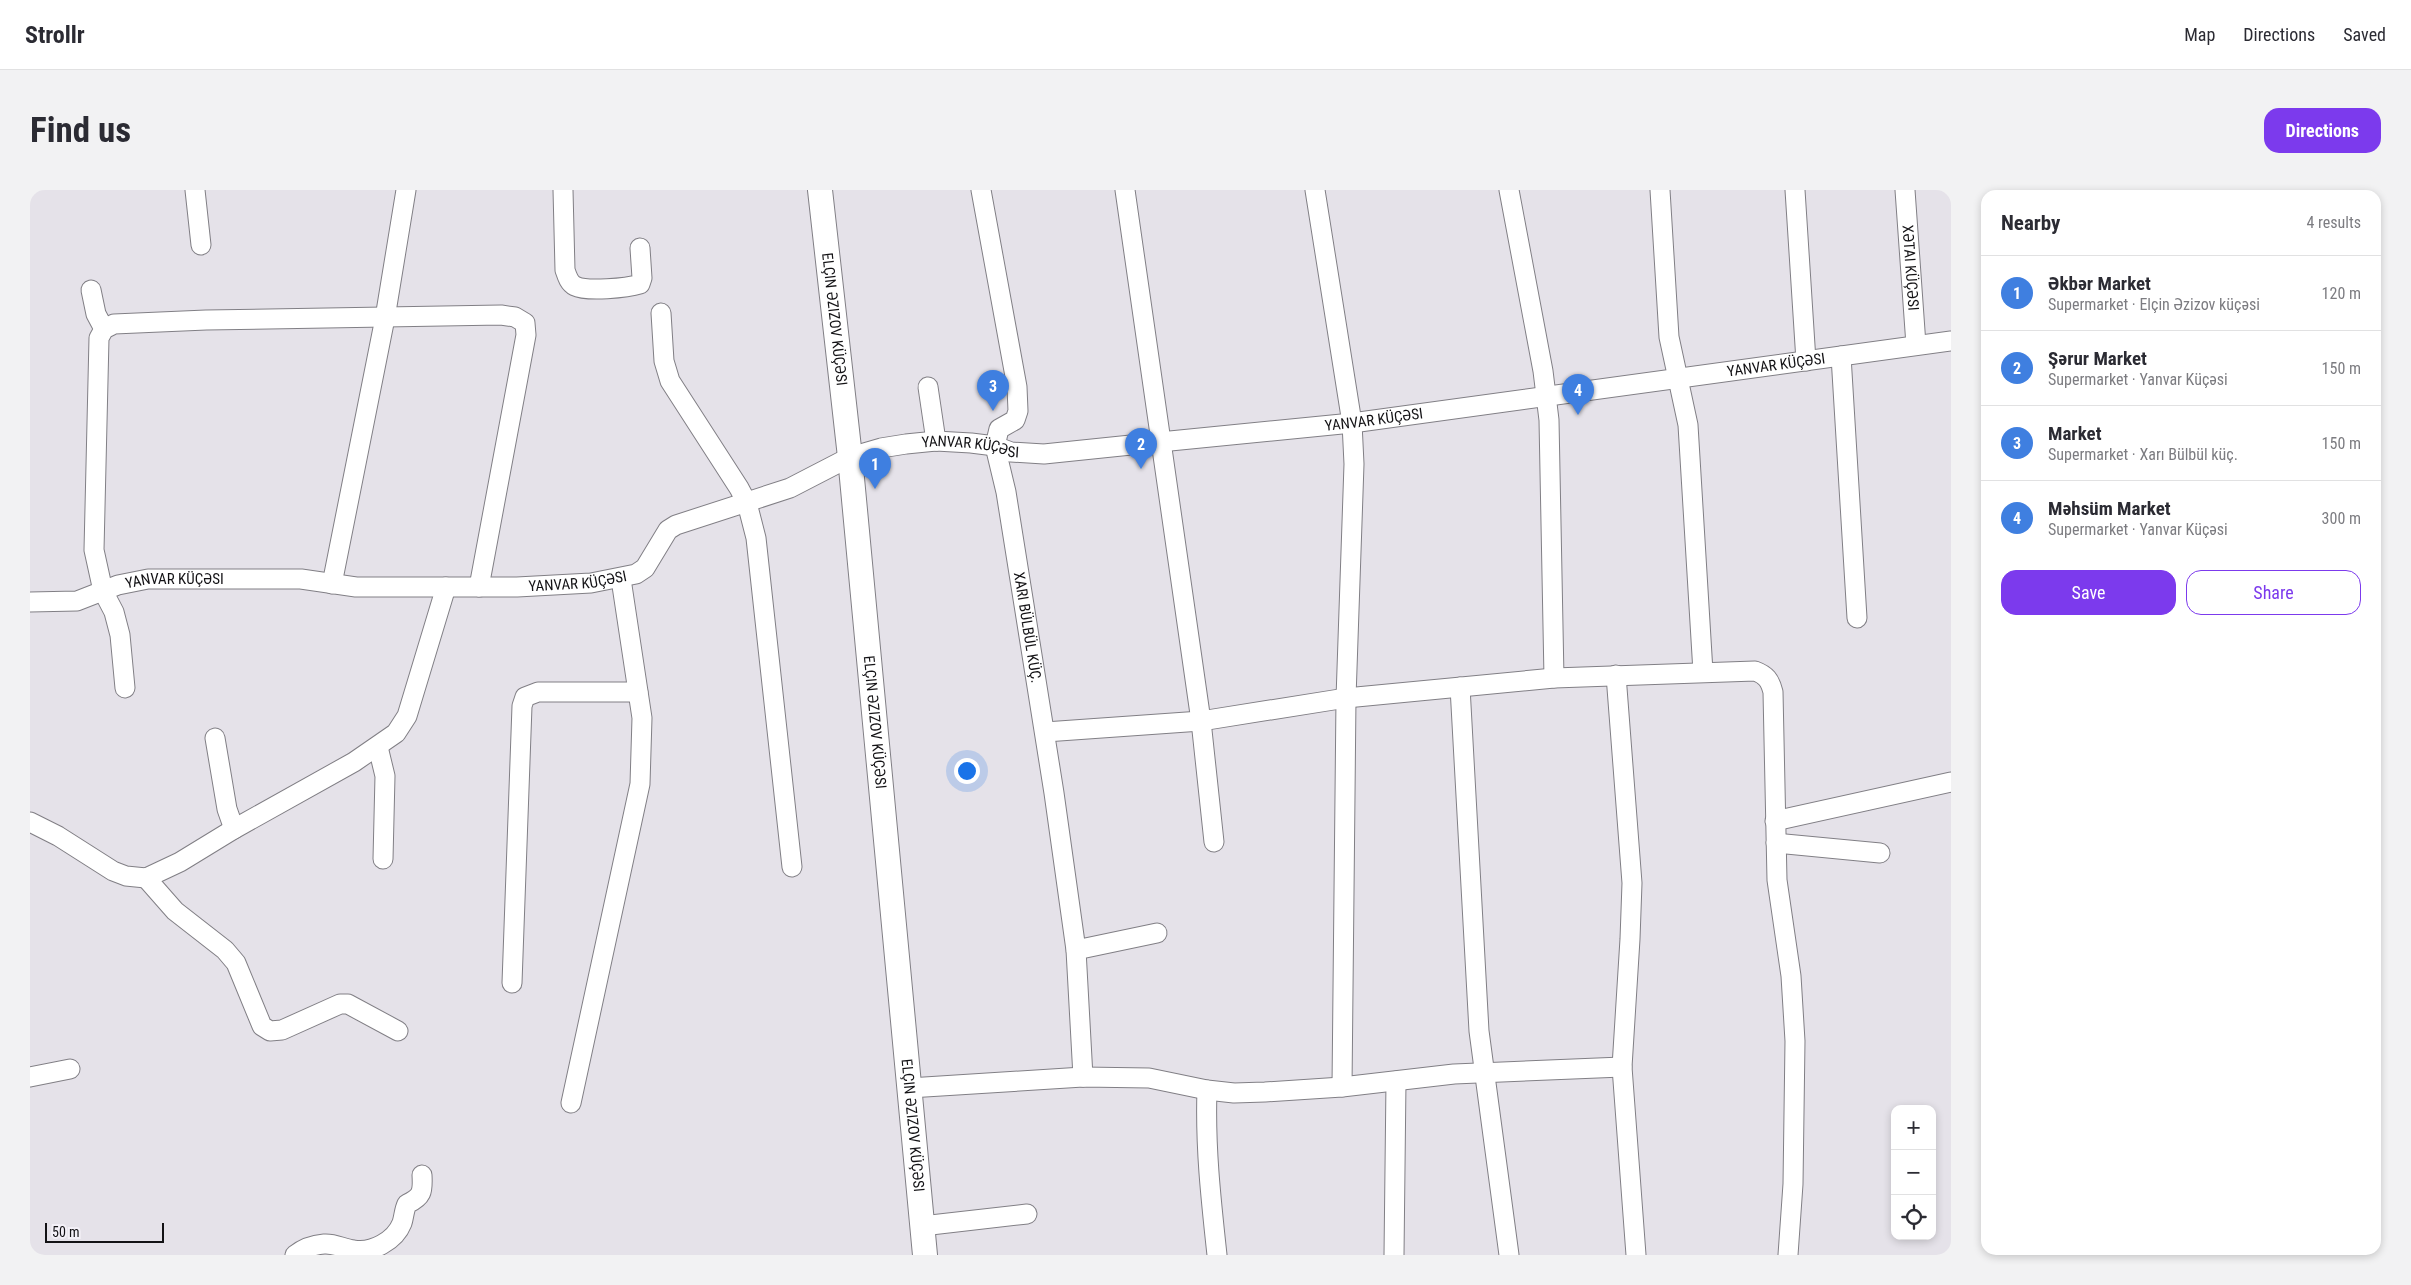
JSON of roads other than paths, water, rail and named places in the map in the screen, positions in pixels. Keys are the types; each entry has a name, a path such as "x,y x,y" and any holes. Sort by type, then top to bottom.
{"street":[{"path":"196,190 201,245"},
{"path":"332,584 385,318 406,190"},
{"path":"563,190 565,270 568,280 575,286 585,289 632,287 640,284 642,278 640,248"},
{"name":"ELÇIN ƏZIZOV KÜÇƏSI","path":"820,190 850,457 925,1255"},
{"path":"981,190 1017,387 1018,411 1015,420 999,429 994,446 1006,492 1045,732 1076,950 1083,1077"},
{"path":"1125,190 1201,722 1214,842"},
{"path":"1315,190 1352,423 1354,464 1346,698 1342,1087"},
{"path":"1509,190 1549,420 1554,678"},
{"path":"1660,190 1669,337 1688,425 1703,672"},
{"path":"1795,190 1806,361"},
{"name":"XƏTAI KÜÇƏSI","path":"1905,190 1916,345"},
{"path":"91,290 96,314 104,329"},
{"path":"661,314 664,361 670,381 739,488 747,503 756,538 792,867"},
{"path":"125,688 120,635 114,612 103,591 94,550 99,338 104,329 114,324 501,315 515,317 525,323 526,335 479,587"},
{"name":"YANVAR KÜÇƏSI","path":"30,602 78,601 130,582 148,579 301,579 356,587 446,588 591,583 621,579 636,574 645,568 668,530 790,488 850,457 880,448 936,442 994,446 1011,452 1044,454 1352,423 1951,341"},
{"path":"1841,356 1856,618"},
{"path":"928,387 936,442"},
{"path":"571,1102 636,806 642,740 638,692 621,579"},
{"path":"30,822 58,836 113,871 126,876 146,878 180,862 378,747 396,732 407,716 446,588"},
{"path":"1045,732 1201,722 1346,698 1554,678 1755,671 1765,675 1771,682 1773,692 1777,880 1791,976 1795,1041 1793,1184 1788,1255"},
{"path":"1616,675 1632,883 1622,1067 1636,1255"},
{"path":"1460,687 1484,1073 1509,1255"},
{"path":"512,984 522,706 525,697 538,692 638,692"},
{"path":"215,738 227,809 234,829"},
{"path":"378,747 385,776 384,859"},
{"path":"1775,821 1951,782"},
{"path":"1776,843 1880,853"},
{"path":"146,878 175,911 225,950 236,964 262,1026 270,1031 282,1030 340,1004 348,1004 398,1031"},
{"path":"1076,950 1157,933"},
{"path":"909,1088 1083,1077 1149,1078 1206,1090 1234,1093 1342,1087 1454,1074 1622,1067"},
{"path":"30,1077 70,1069"},
{"path":"1394,1255 1396,1081"},
{"path":"1206,1090 1205,1136 1210,1198 1218,1255"},
{"path":"295,1255 303,1249 324,1244 336,1244 353,1253 375,1248 390,1248 402,1223 407,1204 420,1197 423,1190 422,1175"},
{"path":"922,1226 1027,1214"}],"place":[{"name":"Market","path":"993,411"},
{"name":"Məhsüm Market","path":"1578,415"},
{"name":"Şərur Market","path":"1141,469"},
{"name":"Əkbər Market","path":"875,489"}]}
